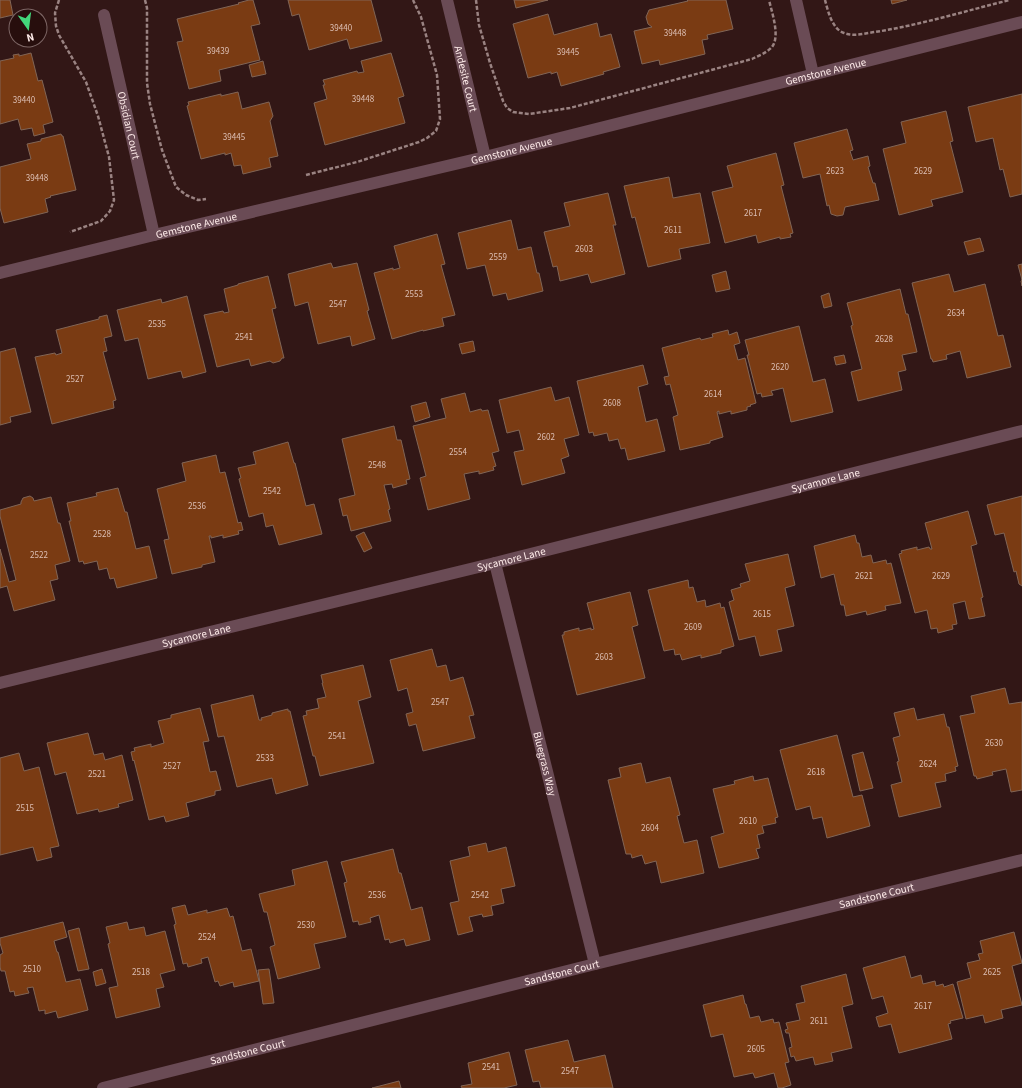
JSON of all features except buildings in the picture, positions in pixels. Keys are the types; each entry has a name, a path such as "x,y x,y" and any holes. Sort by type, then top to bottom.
{"street":[{"name":"Andesite Court","path":"447,0 485,157"},
{"path":"796,0 813,74"},
{"name":"Obsidian Court","path":"104,15 154,235"},
{"name":"Gemstone Avenue","path":"0,273 485,157 1022,22"},
{"name":"Sycamore Lane","path":"0,683 495,563 1022,431"},
{"name":"Bluegrass Way","path":"495,563 595,964"},
{"name":"Sandstone Court","path":"103,1088 595,964 1022,860"}],"path":[{"path":"59,0 55,13 56,26 59,35 86,82 98,116 109,157 114,200 110,212 101,221 65,233"},
{"path":"145,0 147,8 147,83 150,104 162,150 176,187 198,200 210,198"},
{"path":"306,175 358,162 419,142 436,131 440,119 436,75 421,17 413,0"},
{"path":"476,0 480,25 490,63 506,108 513,112 529,114 570,108 752,59 772,47 776,32 769,0"},
{"path":"825,0 832,22 837,28 844,33 855,35 903,27 1010,0"}]}
